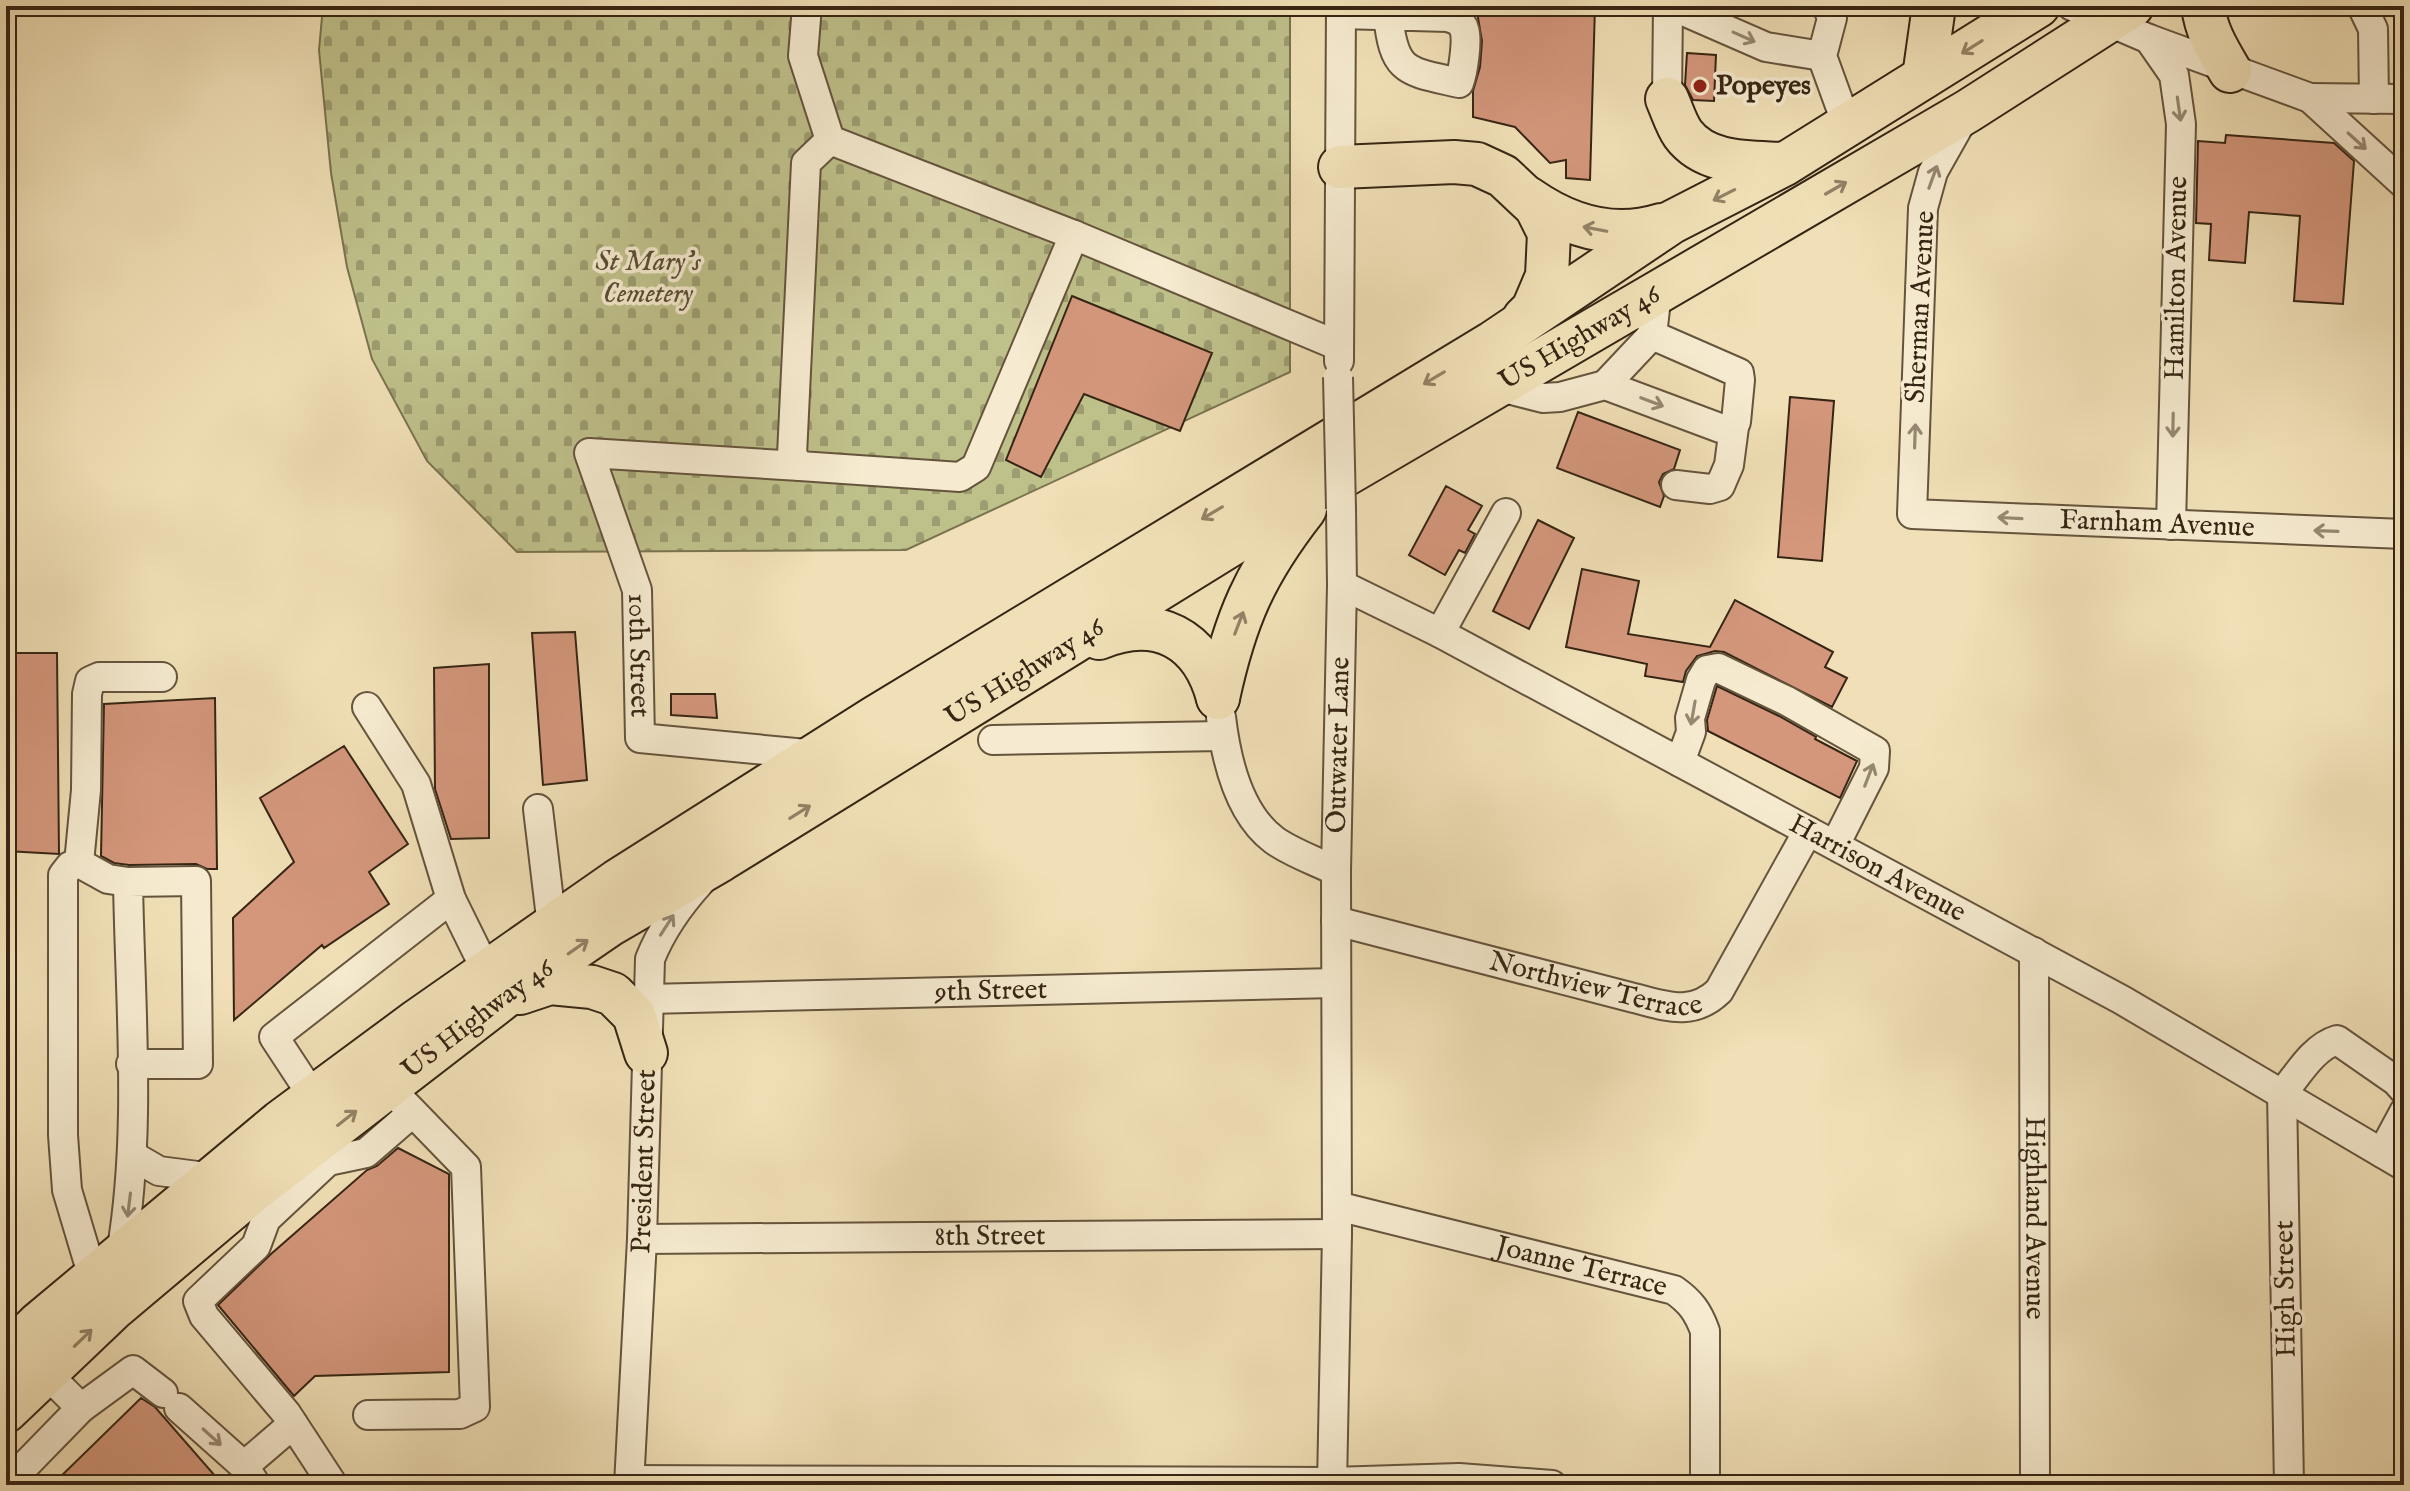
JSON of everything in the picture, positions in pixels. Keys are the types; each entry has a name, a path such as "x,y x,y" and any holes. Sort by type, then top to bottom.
{"highway":[{"path":"1924,77 1934,6"},
{"name":"US Highway 46","path":"6,1411 112,1310 197,1238 272,1194 400,1099 495,985 552,926 617,881 817,755 1492,343 1672,222 1785,164 2038,6"},
{"path":"2203,6 2212,40 2230,71"},
{"name":"US Highway 46","path":"6,1356 22,1330 107,1266 280,1122 314,1098 495,985 611,924 721,860 1053,656 1331,499 1496,386 1968,111 2115,18"},
{"path":"1667,99 1682,132 1698,150 1730,161 1785,164"},
{"path":"1340,167 1454,162 1477,164 1503,176 1543,216 1549,233 1547,276 1533,309 1492,343"},
{"path":"1524,195 1553,214 1588,228 1631,231 1672,222"},
{"path":"1221,717 1229,648 1250,593 1274,550 1331,499"},
{"path":"1053,656 1119,629 1143,627 1164,632 1183,641 1199,655 1212,675 1221,717"},
{"path":"495,985 550,983 592,987 613,994 634,1015 646,1053"}],"street":[{"path":"807,6 803,56 830,140"},
{"path":"1667,99 1670,6 1766,47 1822,56"},
{"path":"1827,6 1832,18 1822,56 1847,125"},
{"path":"2362,6 2373,29 2374,99"},
{"path":"1341,10 1388,15"},
{"name":"Outwater Lane","path":"1332,1484 1337,1234 1336,871 1342,585 1331,499 1339,346 1341,10"},
{"path":"2115,18 2230,71 2310,98 2404,99"},
{"name":"Hamilton Avenue","path":"2115,18 2174,75 2181,124 2171,525"},
{"path":"2310,98 2404,184"},
{"name":"Sherman Avenue","path":"1912,514 1923,208 1933,172 1968,111"},
{"path":"830,140 1074,235 1339,346"},
{"path":"830,140 806,163 792,455 800,466 960,477 976,467 1074,235"},
{"path":"1496,386 1550,398 1605,385 1652,335 1657,292"},
{"path":"1652,335 1739,373 1729,465 1720,486 1710,489 1676,485"},
{"path":"1605,385 1720,428 1727,430 1734,427"},
{"name":"10th Street","path":"800,466 589,453 637,590 640,738 817,755"},
{"path":"1440,633 1506,513"},
{"name":"Farnham Avenue","path":"1912,514 2404,534"},
{"name":"Harrison Avenue","path":"1342,585 1440,633 2122,1000 2393,1160"},
{"path":"1680,762 1691,732 1690,718 1701,680 1707,670 1718,668 1787,701 1875,751 1874,768 1835,845"},
{"path":"79,863 86,790 87,694 90,681 99,677 162,677"},
{"path":"367,707 416,784 451,899 495,985"},
{"path":"993,740 1221,717 1243,803 1273,839 1336,871"},
{"path":"538,809 552,926"},
{"name":"Northview Terrace","path":"1336,921 1630,997 1679,1008 1695,1007 1719,991 1808,831"},
{"name":"President Street","path":"629,1483 642,1239 650,959 660,934 682,902 721,860"},
{"path":"107,1266 67,1190 63,1135 63,875 70,866 79,863 108,879 128,882 196,881 198,1064 131,1064"},
{"path":"107,1266 130,1204 133,1156 128,882"},
{"path":"314,1098 274,1037 451,899"},
{"name":"Highland Avenue","path":"2034,952 2035,1485"},
{"name":"9th Street","path":"647,999 1336,983"},
{"path":"2282,1094 2314,1054 2326,1043 2337,1040 2396,1081 2404,1090"},
{"name":"High Street","path":"2282,1094 2289,1485"},
{"path":"368,1415 460,1414 475,1407 466,1167 400,1099"},
{"path":"2393,1160 2404,1112"},
{"path":"133,1156 159,1171 213,1178"},
{"path":"272,1194 256,1246 198,1301 204,1316 293,1424 333,1485"},
{"name":"Joanne Terrace","path":"1337,1206 1674,1290 1688,1300 1699,1313 1705,1331 1705,1485"},
{"name":"8th Street","path":"642,1239 1337,1234"},
{"path":"197,1238 227,1275"},
{"path":"6,1485 81,1408 133,1370 171,1400 250,1476 293,1424"},
{"path":"46,1373 81,1408"},
{"path":"629,1483 1332,1484 1459,1478 1552,1485"}],"green space":[{"name":"St Mary's Cemetery","path":"323,6 1290,6 1290,372 906,550 517,552 427,461 372,359 347,267 331,173 319,50"}],"building":[{"path":"1476,6 1595,6 1590,180 1566,178 1566,160 1550,163 1515,127 1473,117 1473,91 1480,67 1482,41"},
{"name":"Popeyes","path":"1687,53 1716,55 1714,101 1693,100 1685,85"},
{"path":"2226,135 2334,143 2354,161 2343,304 2294,301 2300,216 2249,212 2245,263 2209,260 2211,224 2196,223 2198,141 2225,143"},
{"path":"1072,296 1212,353 1180,431 1084,394 1041,477 1006,460"},
{"path":"1790,397 1834,401 1822,561 1778,557"},
{"path":"1578,412 1680,450 1674,469 1663,474 1659,482 1664,496 1660,507 1557,468"},
{"path":"1446,486 1482,506 1468,530 1475,534 1465,553 1459,550 1445,575 1409,555"},
{"path":"1538,520 1574,538 1529,629 1493,611"},
{"path":"1582,569 1639,581 1628,634 1710,647 1735,600 1833,652 1825,667 1847,678 1832,707 1724,652 1697,656 1686,671 1683,682 1645,676 1647,664 1566,647"},
{"path":"575,632 587,780 543,785 532,633"},
{"path":"6,653 57,653 59,854 6,851"},
{"path":"489,664 489,838 451,839 435,789 434,668"},
{"path":"1717,686 1779,716 1857,761 1840,798 1708,731 1707,720"},
{"path":"671,694 715,694 717,718 671,715"},
{"path":"215,698 217,869 196,864 129,865 114,863 101,856 104,704"},
{"path":"344,746 408,844 369,872 389,904 324,948 322,945 234,1020 233,918 294,862 260,798"},
{"path":"398,1148 449,1174 449,1372 315,1376 294,1396 218,1305 367,1170 377,1166"},
{"path":"141,1398 155,1407 223,1485 52,1485"}],"place":[{"name":"Popeyes","path":"1700,86"}]}
